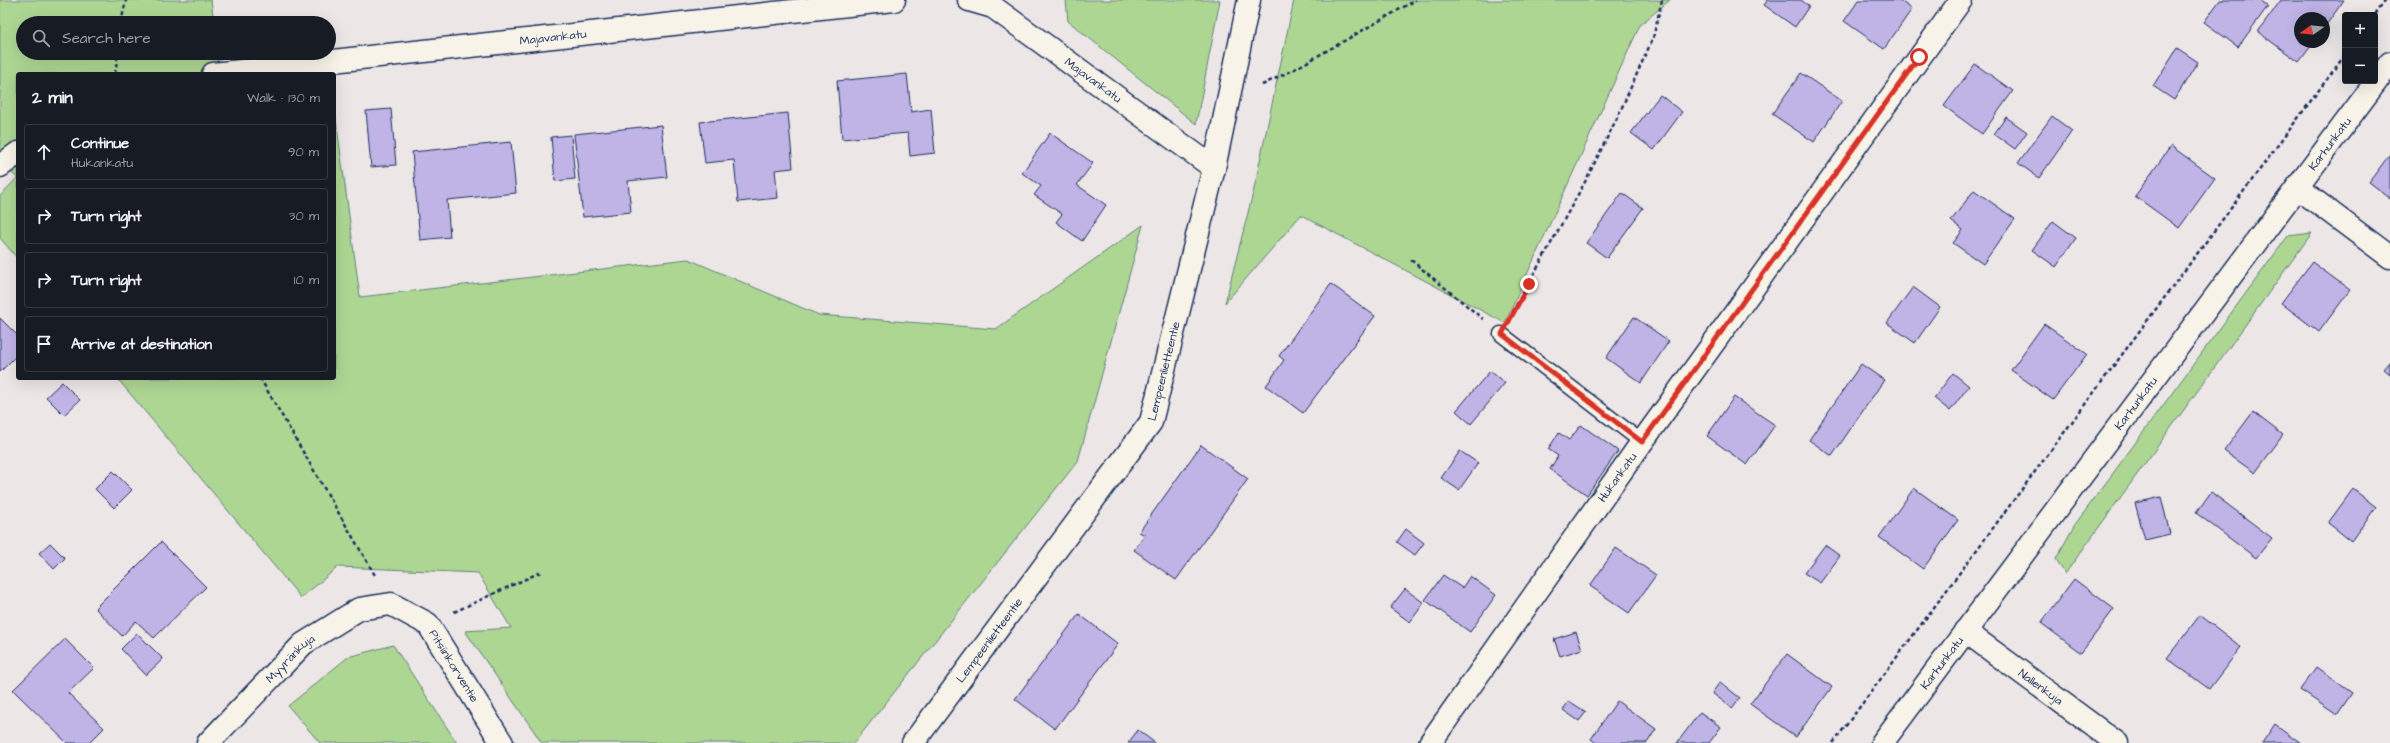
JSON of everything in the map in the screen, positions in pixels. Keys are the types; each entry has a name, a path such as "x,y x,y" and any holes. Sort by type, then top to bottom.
{"street":[{"name":"Majavankatu","path":"231,72 894,0"},
{"name":"Majavankatu","path":"969,0 993,7 1214,168"},
{"name":"Lempeenlietteentie","path":"913,743 1151,422 1214,168 1249,0"},
{"name":"Hukankatu","path":"1430,743 1642,442 1961,0"},
{"name":"Karhunkatu","path":"1882,743 2390,63"},
{"path":"0,166 16,154"},
{"path":"2298,188 2390,257"},
{"name":"Pitsiinkorventie","path":"391,604 428,624 502,743"},
{"name":"Myyränkuja","path":"208,743 303,644 359,609 391,604"},
{"name":"Nallenkuja","path":"1965,631 2117,743"}],"lane":[{"path":"1502,334 1642,442"}],"path":[{"path":"123,16 126,0"},
{"path":"1228,100 1293,70 1416,0"},
{"path":"1411,260 1502,334 1586,180 1618,116 1653,38 1662,0"},
{"path":"2376,12 2385,0"},
{"path":"1834,743 2342,59"},
{"path":"115,72 117,60"},
{"path":"261,380 391,604"},
{"path":"428,624 542,571"}],"green space":[{"path":"0,0 211,0 213,16 16,16 16,60 218,60 219,72 16,72 16,177 0,160"},
{"path":"1066,0 1220,0 1196,124 1068,21"},
{"path":"1294,0 1670,0 1640,25 1505,323 1301,215 1225,303 1254,189"},
{"path":"336,119 360,297 688,259 819,315 996,329 1143,225 1078,461 854,743 542,743 465,631 511,628 478,573 338,567 301,598 119,380 336,380"},
{"path":"16,179 16,257 0,238 0,196"},
{"path":"2312,233 2065,574 2056,559 2074,526 2288,236"},
{"path":"393,645 457,743 320,743 288,706 348,657"}],"building":[{"path":"1768,0 1801,0 1809,6 1795,27 1764,5"},
{"path":"1859,0 1899,0 1912,9 1884,49 1844,21"},
{"path":"2220,0 2260,0 2268,6 2238,47 2204,22"},
{"path":"2281,0 2344,0 2330,20 2330,12 2294,12 2294,48 2310,48 2299,62 2258,32"},
{"path":"2177,48 2198,62 2174,100 2153,86"},
{"path":"1975,64 2013,91 1982,134 1944,106"},
{"path":"1801,73 1842,101 1814,142 1772,114"},
{"path":"907,74 911,112 931,109 935,153 910,156 908,133 842,139 837,81"},
{"path":"1660,95 1682,112 1654,150 1631,133"},
{"path":"391,109 396,165 371,167 366,111"},
{"path":"788,113 793,168 775,170 778,198 738,202 734,160 705,163 700,122"},
{"path":"2052,116 2072,131 2039,178 2018,163"},
{"path":"2006,117 2027,132 2015,149 1994,134"},
{"path":"661,125 667,177 628,181 631,212 583,217 574,134"},
{"path":"1050,133 1093,163 1077,185 1106,205 1082,241 1056,222 1062,214 1034,195 1041,186 1022,173"},
{"path":"571,135 575,179 555,181 551,137"},
{"path":"511,142 516,193 447,200 450,237 420,240 412,152"},
{"path":"2171,146 2215,178 2179,228 2135,196"},
{"path":"2390,154 2390,198 2369,182"},
{"path":"1974,190 2015,219 1983,264 1953,243 1963,230 1951,221"},
{"path":"1622,193 1643,208 1607,258 1586,243"},
{"path":"2053,221 2076,238 2056,267 2032,250"},
{"path":"2312,262 2350,290 2319,332 2281,303"},
{"path":"1331,284 1375,316 1303,413 1266,386 1284,360 1279,356"},
{"path":"1913,287 1940,307 1915,343 1887,323"},
{"path":"1634,317 1669,341 1641,383 1606,358"},
{"path":"0,318 16,334 16,356 0,372"},
{"path":"2044,324 2087,354 2053,400 2011,370"},
{"path":"2390,362 2390,374 2384,369"},
{"path":"1861,364 1884,380 1832,456 1809,440"},
{"path":"1490,371 1505,383 1471,424 1456,411"},
{"path":"1953,373 1969,386 1950,411 1934,398"},
{"path":"62,382 80,400 64,415 46,397"},
{"path":"1734,397 1775,425 1747,465 1707,436"},
{"path":"2253,412 2283,435 2255,473 2224,451"},
{"path":"1581,425 1618,451 1587,495 1550,469 1558,456 1548,449 1559,433 1569,440"},
{"path":"1201,445 1248,479 1176,580 1134,550 1145,535 1139,532"},
{"path":"1460,451 1478,463 1459,490 1441,478"},
{"path":"113,471 132,490 114,508 95,489"},
{"path":"1914,488 1958,520 1923,569 1879,537"},
{"path":"2353,489 2376,507 2351,541 2328,523"},
{"path":"2211,492 2272,538 2256,558 2196,513"},
{"path":"2161,497 2170,534 2145,540 2135,503"},
{"path":"1406,529 1424,543 1415,555 1397,542"},
{"path":"161,542 206,587 154,638 136,621 122,636 95,608"},
{"path":"50,543 65,558 54,569 39,553"},
{"path":"1825,545 1840,556 1820,583 1804,573"},
{"path":"1616,548 1656,575 1629,613 1590,586"},
{"path":"1443,575 1462,588 1470,576 1496,595 1470,632 1425,600"},
{"path":"2074,579 2114,609 2081,653 2041,623"},
{"path":"1405,589 1424,603 1410,622 1390,608"},
{"path":"1079,614 1118,644 1055,729 1015,699"},
{"path":"2200,615 2241,647 2209,689 2167,658"},
{"path":"1576,632 1582,649 1560,656 1554,639"},
{"path":"137,633 163,659 146,675 121,649"},
{"path":"65,639 94,668 68,693 104,728 89,743 67,743 13,690"},
{"path":"1787,654 1832,687 1796,737 1750,704"},
{"path":"2316,667 2352,693 2337,715 2300,690"},
{"path":"1720,682 1740,698 1732,708 1712,693"},
{"path":"1569,701 1586,712 1579,721 1563,710"},
{"path":"1617,701 1656,729 1647,743 1596,743 1591,739"},
{"path":"1700,712 1721,727 1709,743 1677,743"},
{"path":"2275,724 2301,743 2262,743"},
{"path":"1138,730 1155,743 1128,743"}],"route":[{"path":"1529,284 1502,334 1642,442 1919,57"}]}
